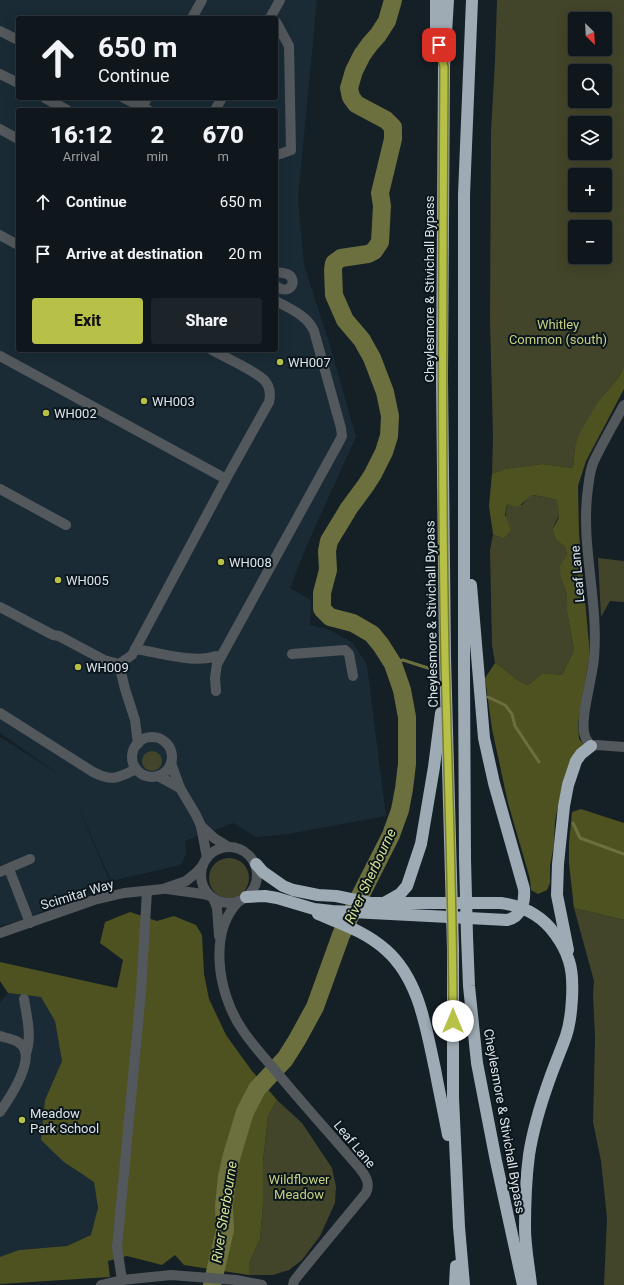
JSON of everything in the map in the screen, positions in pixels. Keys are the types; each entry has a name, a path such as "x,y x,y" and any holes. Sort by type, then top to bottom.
{"highway":[{"path":"436,0 436,34 444,67"},
{"name":"Cheylesmore & Stivichall Bypass","path":"448,0 444,67 442,378 446,670 453,949 453,1098 456,1180 464,1285"},
{"name":"Cheylesmore & Stivichall Bypass","path":"472,0 464,196 465,851 469,986 477,1062 496,1161 523,1285"},
{"path":"256,864 271,879 293,890 318,895 336,896 368,908 447,917 502,920 514,918 521,908 524,900 524,889 494,783 484,738 464,504"},
{"path":"331,915 368,908 383,903 400,894 407,886 421,844 434,767 446,670"},
{"path":"531,1285 525,1228 530,1154 535,1127 550,1079 567,1035 572,996 572,974 558,903 558,864 564,806 570,778 576,761 581,754 591,746"},
{"path":"242,899 265,896 277,898 331,915 374,940 396,959 402,967 413,989 421,1012 445,1117 456,1180"},
{"path":"383,903 501,903 521,908 533,914 550,927 570,961"},
{"path":"527,1182 532,1241 538,1285"},
{"name":"Cheylesmore & Stivichall Bypass","path":"455,1285 459,1227"}],"street":[{"path":"193,16 202,0"},
{"path":"274,16 280,0"},
{"path":"278,27 289,46 291,150 278,154"},
{"path":"0,31 16,39"},
{"path":"0,74 16,82"},
{"path":"49,100 64,108"},
{"path":"130,100 145,105"},
{"path":"0,129 16,138"},
{"path":"0,235 16,244"},
{"path":"278,272 287,274 291,277 292,281 292,285 286,291 278,288"},
{"path":"216,691 214,678 217,664 342,436 312,324 307,318 278,302"},
{"path":"0,607 104,660 119,664 132,655 226,479 267,406 270,397 268,385 258,375 216,352"},
{"path":"0,356 226,479"},
{"name":"Leaf Lane","path":"591,746 584,735 584,715 594,658 595,626 588,556 586,515 588,488 593,463 624,405"},
{"path":"0,490 66,525"},
{"path":"135,649 191,659 203,659 216,656"},
{"path":"292,654 345,650 349,654 353,676"},
{"path":"119,664 135,720 138,744"},
{"path":"0,713 93,772 105,778 122,776 136,769"},
{"path":"135,720 151,738"},
{"path":"171,763 168,769 158,776 148,777 141,774 136,769 132,761 132,755 138,744 144,739 151,738 158,739 167,745 171,753 171,763 180,788 193,810 200,826 205,861 201,871 202,881 204,888 212,897 217,908 219,944"},
{"path":"591,746 597,744 624,747"},
{"path":"158,776 180,788"},
{"path":"200,826 214,838 227,846"},
{"path":"163,889 186,881 196,873 214,850 227,846 237,847 251,857 256,864 256,884 252,891 234,905 226,920 219,944"},
{"path":"30,859 4,870 30,922"},
{"path":"163,889 203,894 226,902 242,899"},
{"name":"Scimitar Way","path":"0,933 94,900 124,893 163,889"},
{"path":"122,1280 117,1247 141,992 147,891"},
{"name":"Leaf Lane","path":"219,944 218,952 225,993 229,1006 240,1026 267,1061 368,1180 366,1193 301,1272 294,1281 293,1285"},
{"path":"1,1109 17,1086 22,1075 29,1036 24,1000"},
{"path":"0,1036 18,1041 26,1054"},
{"path":"101,1285 122,1280 176,1275 236,1280 260,1284"}],"shaded area":[{"path":"0,0 317,0 298,199 304,265 330,345 356,437 307,545 290,588 311,600 310,625 330,630 353,643 367,665 386,816 288,834 256,837 233,823 185,841 186,854 181,865 111,881 74,797 110,882 23,920 0,926 0,737 60,775 0,733"},
{"name":"Meadow Park School","path":"8,993 41,997 55,1021 62,1061 45,1100 64,1162 94,1182 98,1208 92,1235 67,1246 19,1250 0,1257 0,1002"}],"green space":[{"name":"Whitley Common (south)","path":"497,0 624,0 624,367 618,378 599,400 575,446 573,468 542,464 504,469 492,474 493,437 490,321 491,131"},
{"path":"624,367 624,389 586,461 578,486 579,533 589,644 589,659 578,723 579,739 584,745 562,787 555,821 554,844 550,866 550,883 547,890 538,894 531,890 530,879 508,803 492,729 485,678 495,663 519,681 528,685 543,673 562,675 574,650 567,612 567,594 561,579 560,566 567,555 565,547 556,540 552,530 559,516 556,500 532,495 518,507 507,504 505,515 511,530 503,539 493,534 489,506 492,474 504,469 542,464 573,468 575,446 582,429 599,400 618,378"},
{"path":"531,495 556,500 560,513 552,530 556,540 565,547 567,555 561,579 567,594 567,612 574,650 562,675 543,673 528,685 519,681 495,663 492,645 490,550 493,534 503,539 507,504 522,505"},
{"path":"598,558 624,561 624,602 610,601 601,617"},
{"path":"152,751 159,754 162,761 159,768 152,771 145,768 142,761 145,754"},
{"path":"581,809 624,823 624,920 574,908 569,863 569,843 572,812"},
{"path":"233,858 240,861 246,867 249,878 248,886 240,895 233,898 225,898 218,895 210,886 209,874 212,867 221,859"},
{"path":"574,908 624,920 624,1285 604,1285 607,1218 601,1161 593,1122 595,1038 593,994 594,981"},
{"path":"130,912 157,921 174,916 196,925 202,935 204,974 209,999 226,1035 252,1071 277,1100 268,1116 263,1162 263,1205 260,1239 249,1264 249,1275 184,1265 175,1255 162,1265 127,1256 108,1261 110,1277 0,1284 0,1257 19,1250 67,1246 91,1235 98,1208 94,1182 64,1162 41,1140 45,1100 62,1061 55,1021 41,997 8,993 0,981 0,962 117,988 123,960 100,943 105,922"},
{"name":"Wildflower Meadow","path":"277,1100 302,1123 332,1168 336,1186 335,1203 320,1236 302,1260 289,1270 273,1275 249,1275 249,1264 260,1239 263,1205 263,1162 268,1116"}],"waterway":[{"name":"River Sherbourne","path":"212,1285 225,1230 224,1206 227,1177 245,1112 257,1089 285,1059 315,1007 341,935 391,835 400,810 404,789 407,764 407,717 402,690 393,664 372,634 353,623 330,617 322,609 322,593 328,570 327,551 329,541 349,508 373,474 384,452 389,436 390,416 385,392 372,358 362,340 345,320 334,295 333,270 334,263 341,258 368,254 374,251 380,242 382,206 380,193 393,139 393,127 386,120 356,104 351,97 349,88 354,71 362,55 387,21 393,0"},
{"path":"393,664 403,660 431,669"},
{"path":"488,697 505,705 512,714 515,726 539,762"},
{"path":"573,823 580,838 624,854"}],"place":[{"name":"WH007","path":"280,362"},
{"name":"WH003","path":"144,401"},
{"name":"WH002","path":"46,413"},
{"name":"WH008","path":"221,562"},
{"name":"WH005","path":"58,580"},
{"name":"WH009","path":"78,667"},
{"name":"Meadow Park School","path":"22,1120"}],"route":[{"path":"439,45 444,67 442,378 445,657 453,949 453,1021"}]}
